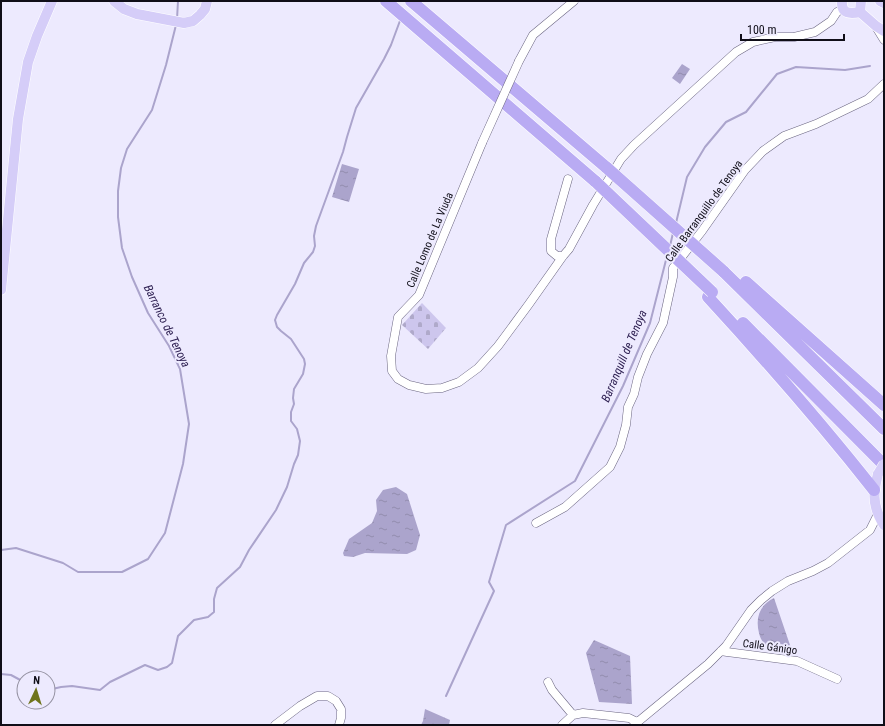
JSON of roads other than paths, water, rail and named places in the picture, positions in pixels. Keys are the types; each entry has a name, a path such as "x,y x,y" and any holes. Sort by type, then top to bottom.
{"highway":[{"path":"386,1 596,182 710,294 882,468"},
{"path":"411,1 884,405"},
{"path":"725,268 884,429"},
{"path":"710,294 874,490"}],"main road":[{"path":"1,290 18,120 28,62 52,1"},
{"path":"114,1 124,9 137,14 184,23 193,21 200,15 205,8 207,1"},
{"path":"860,1 860,12"},
{"path":"880,1 884,3"},
{"path":"843,5 848,13 852,14 860,12"},
{"path":"860,12 880,28"},
{"path":"882,468 874,490 875,505 884,524"}],"street":[{"name":"Calle Lomo de La Viuda","path":"563,256 498,346 478,368 459,382 442,388 426,389 409,385 398,379 392,371 391,356 398,317 419,295 482,143 519,61 533,35 574,1"},
{"path":"568,179 551,239 551,251 557,256 563,256 569,248 621,159 634,145 736,52 753,42 775,37 794,37 816,32 831,21 843,5"},
{"path":"880,28 884,40"},
{"name":"Calle Barranquillo de Tenoya","path":"536,523 565,507 610,467 620,447 626,425 628,407 634,394 642,365 663,323 673,277 673,268 746,170 763,151 784,136 816,124 868,99 884,84"},
{"path":"562,725 573,715 583,713 629,718 635,724 708,664 726,646 761,600 788,581 814,571 828,563 870,530 878,514"},
{"path":"870,530 884,529"},
{"name":"Calle Gánigo","path":"721,650 797,661 837,679"},
{"path":"548,682 552,690 573,715"},
{"path":"275,725 300,706 317,696 328,696 336,701 341,709 339,725"}],"water":[{"path":"682,64 690,69 680,84 672,78"},
{"path":"342,164 359,169 349,202 332,197"},
{"path":"396,487 407,494 420,535 416,550 407,554 365,553 353,557 344,556 343,553 349,539 372,523 377,511 376,500 383,490"},
{"path":"774,598 792,651 770,648 763,642 759,635 758,617 760,612 765,604"},
{"path":"594,640 630,656 632,704 599,702 586,653"},
{"path":"425,709 450,720 449,725 421,725"}],"waterway":[{"name":"Barranco de Tenoya","path":"177,19 178,1"},
{"path":"56,688 72,686 100,690 110,682 145,665 158,670 167,667 172,663 178,636 194,620 208,617 214,612 214,599 217,588 240,567 249,550 276,510 287,487 298,455 300,441 297,429 291,421 291,412 294,404 294,389 303,374 305,364 304,359 291,339 277,327 275,320 295,284 304,263 313,252 315,246 314,236 316,226 343,152 356,108 384,59 401,18"},
{"name":"Barranco de Tenoya","path":"1,550 16,548 63,563 78,572 122,572 148,559 165,533 183,464 189,424 180,369 169,346 148,313 132,277 122,248 118,217 118,191 121,168 127,149 152,110 166,65 176,25"},
{"name":"Barranquill de Tenoya","path":"676,223 687,177 705,147 726,122 746,112 777,74 796,67 845,70 870,66"},
{"name":"Barranquill de Tenoya","path":"670,246 673,233"},
{"name":"Barranquill de Tenoya","path":"446,696 494,591 489,582 506,525 575,481 623,386 650,323 667,256"},
{"path":"1,674 11,675 16,678"}]}
